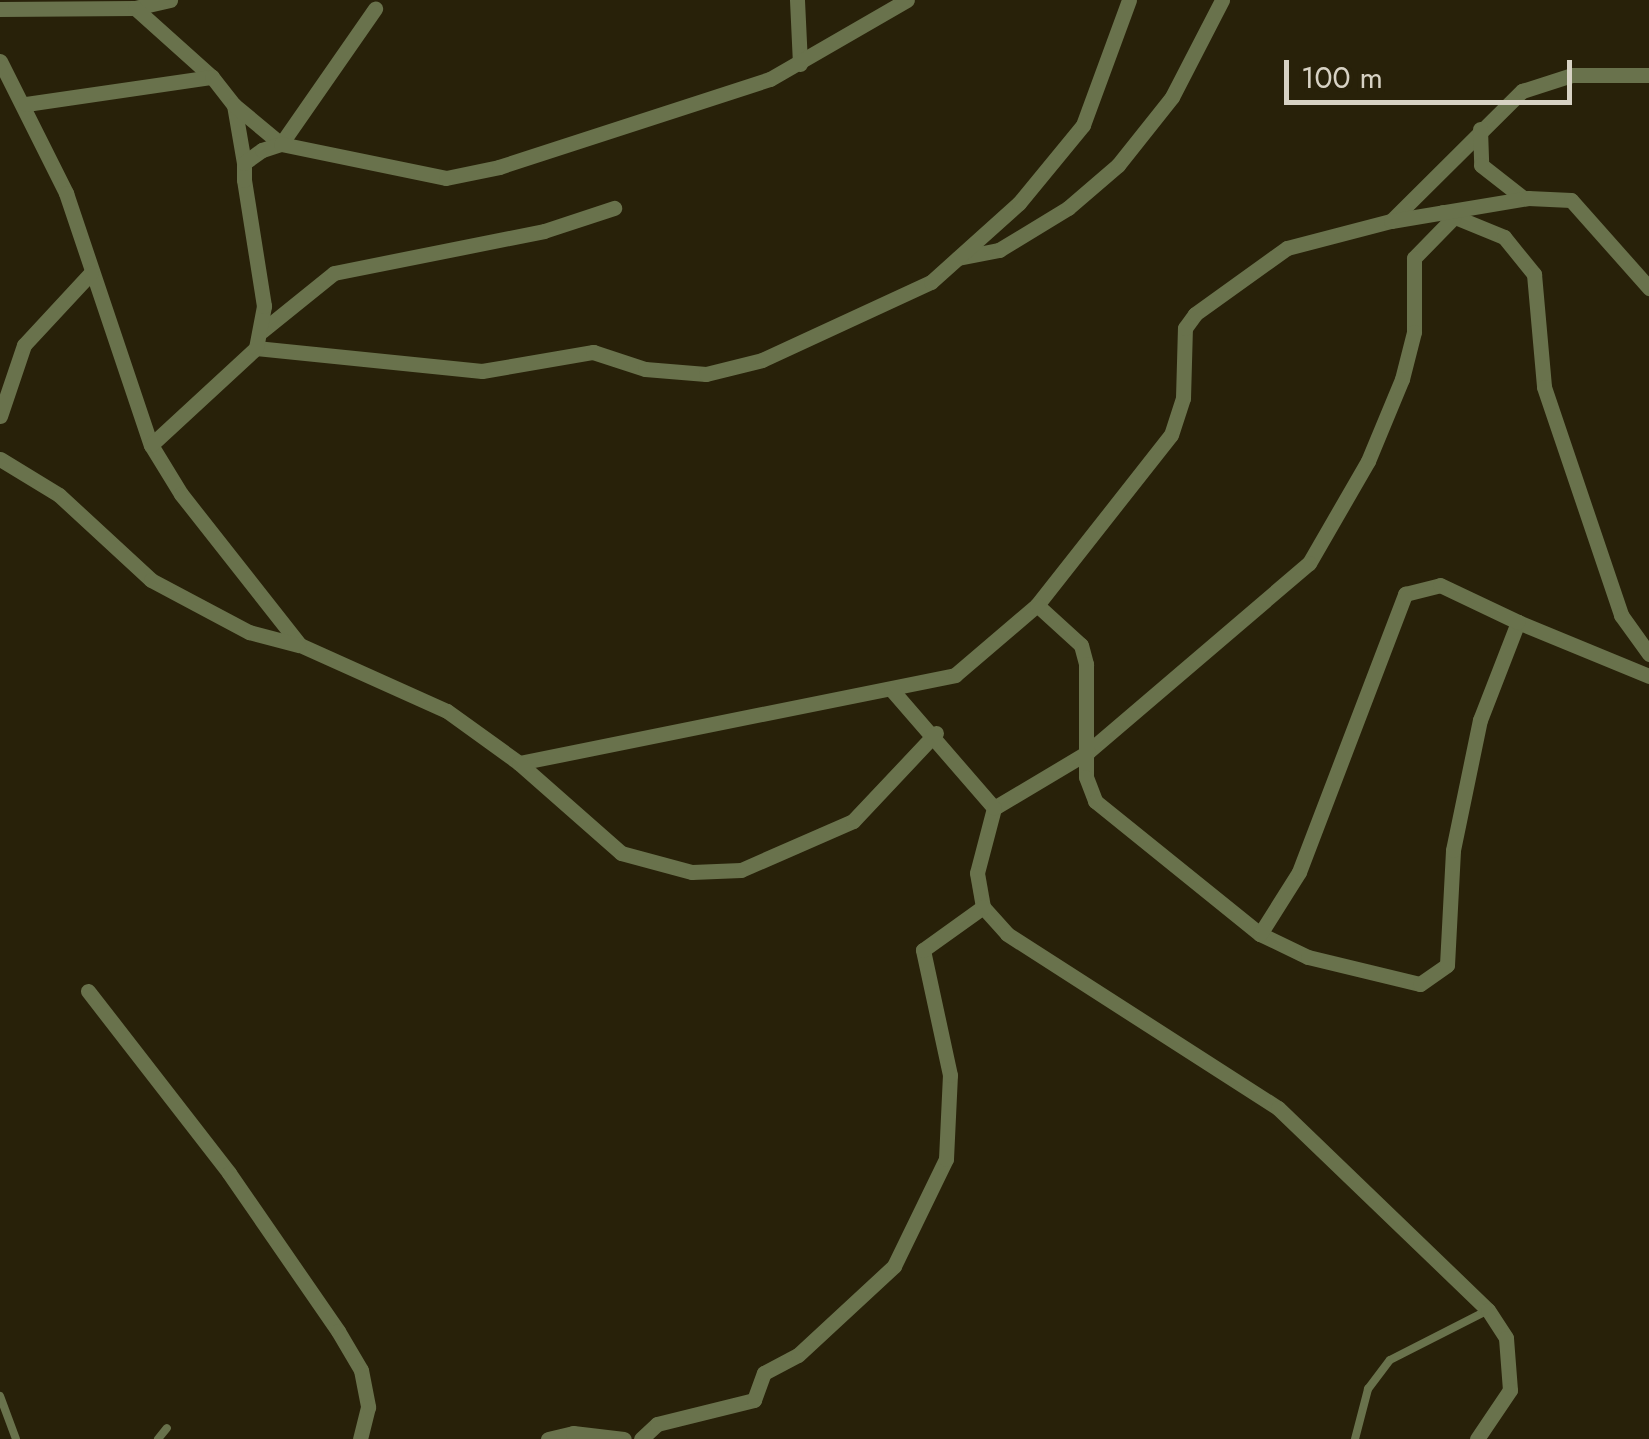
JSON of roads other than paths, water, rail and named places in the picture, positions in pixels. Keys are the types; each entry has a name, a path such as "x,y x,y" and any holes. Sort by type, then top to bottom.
{"street":[{"path":"0,9 135,8 170,0"},
{"path":"797,0 800,64"},
{"path":"135,8 281,144 446,178 499,167 800,64 907,0"},
{"path":"256,348 512,372 593,352 645,369 706,374 834,329 932,282 1019,203 1083,126 1129,0"},
{"path":"958,258 999,250 1068,208 1118,165 1172,96 1222,0"},
{"path":"244,163 281,144 375,10"},
{"path":"0,61 26,104 151,445 300,646"},
{"path":"1391,221 1480,129 1537,84 1572,75 1649,75"},
{"path":"26,104 212,77"},
{"path":"151,445 256,348 262,331 234,104"},
{"path":"1480,129 1481,164 1508,192 1528,198"},
{"path":"519,763 954,675 1038,604 1171,435 1183,398 1185,328 1195,314 1287,248 1391,221 1528,198 1571,200 1649,288"},
{"path":"262,331 334,273 544,231 614,208"},
{"path":"1448,214 1504,237 1534,274 1544,387 1621,615 1649,654"},
{"path":"1448,214 1414,258 1414,332 1402,379 1327,537 1255,612 1088,752 994,808 978,846 983,907 1007,934 1135,1022 1278,1108 1488,1310 1506,1338 1510,1390 1477,1439"},
{"path":"0,416 24,344 91,274"},
{"path":"0,459 59,496 151,580 249,632 300,646 447,711 519,763 621,853 692,872 741,870 852,821 936,733"},
{"path":"1260,934 1299,872 1405,594 1440,585 1649,676"},
{"path":"1038,604 1080,645 1095,801 1260,934 1308,957 1420,984 1438,979 1447,965 1453,850 1480,720 1518,622"},
{"path":"891,689 936,733 994,808"},
{"path":"641,1439 657,1424 754,1400 764,1373 798,1355 894,1266 946,1160 950,1075 923,950 983,907"},
{"path":"88,991 229,1173 338,1331 361,1370 368,1407 360,1439"},
{"path":"548,1439 624,1439"}],"lane":[{"path":"1355,1439 1368,1389 1390,1360 1488,1310"},
{"path":"0,1396 16,1439"},
{"path":"158,1439 167,1428"}]}
